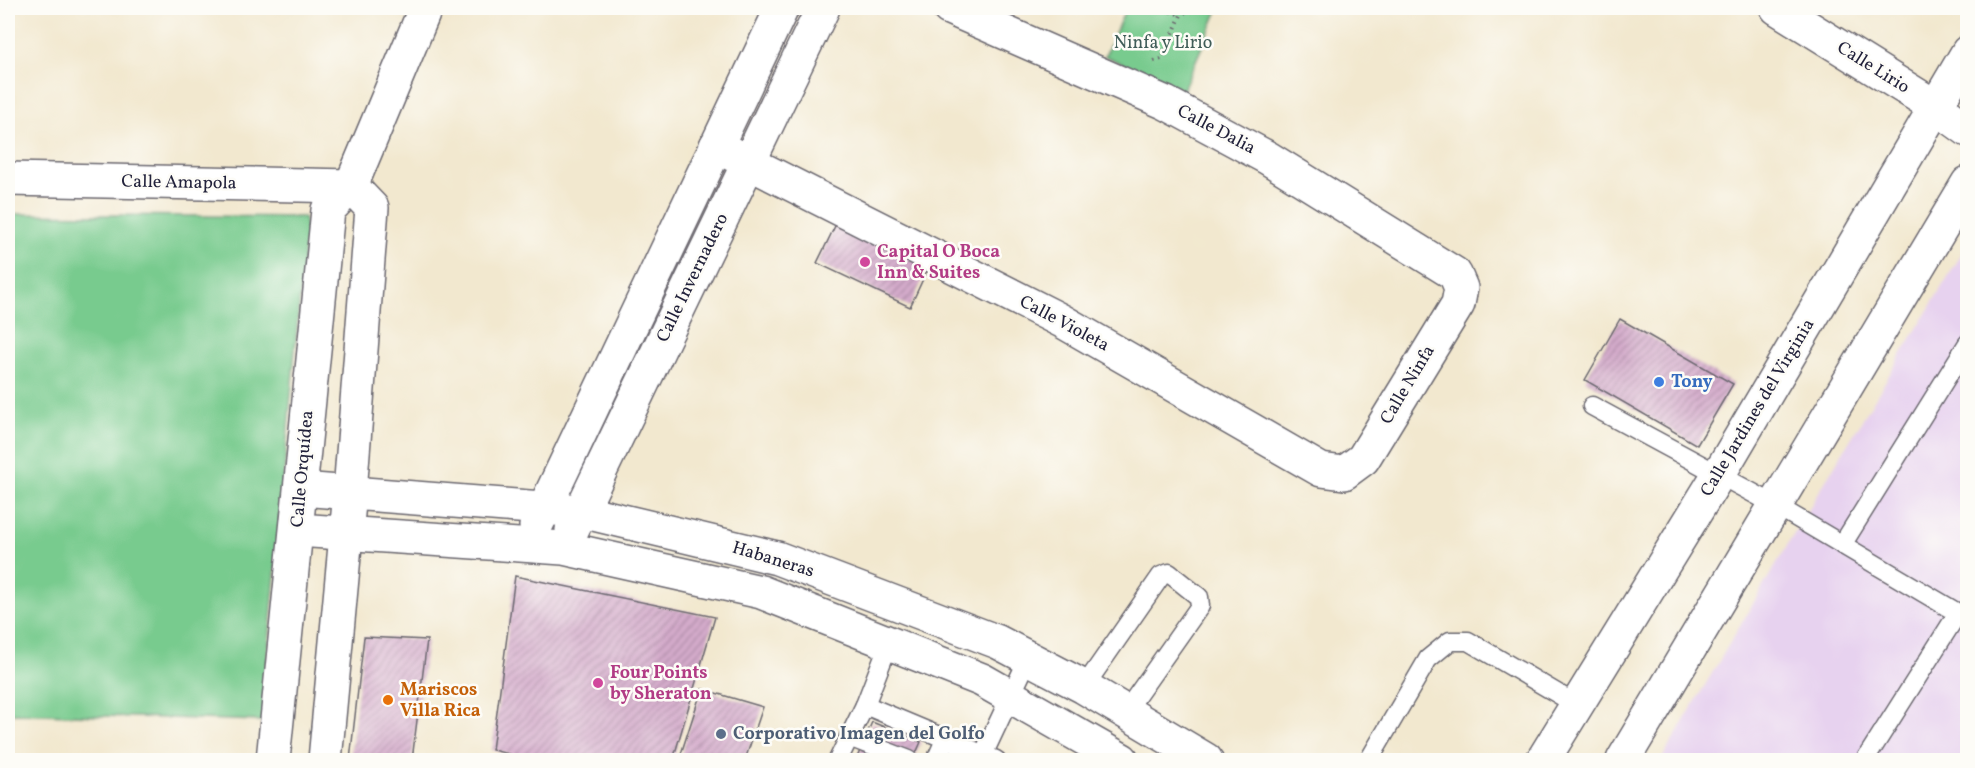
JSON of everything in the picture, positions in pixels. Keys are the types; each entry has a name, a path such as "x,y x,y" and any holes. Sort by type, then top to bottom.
{"street":[{"name":"Calle Orquídea","path":"273,760 328,210 351,186 423,14 422,8"},
{"name":"Calle Invernadero","path":"528,544 782,8"},
{"name":"Calle Invernadero","path":"563,548 823,8"},
{"name":"Calle Dalia","path":"949,8 1166,103 1268,158 1455,274 1461,288"},
{"name":"Calle Lirio","path":"1777,8 1936,107 1968,130"},
{"name":"Calle Jardines del Virginia","path":"1543,760 1719,474 1968,52"},
{"name":"Calle Violeta","path":"716,146 1062,321 1321,470 1344,473"},
{"name":"Calle Amapola","path":"8,179 351,186"},
{"path":"1623,760 1968,183"},
{"path":"325,760 350,492 372,208 351,186"},
{"name":"Calle Ninfa","path":"1344,473 1362,459 1458,304 1461,288"},
{"name":"Habaneras","path":"301,489 581,511 777,558 998,642 1126,711 1206,760"},
{"name":"Habaneras","path":"297,530 563,548 761,592 982,680 1012,695 1122,760"}],"lane":[{"path":"1842,545 1968,343"},
{"path":"1592,406 1775,505 1963,616 1865,760"},
{"path":"1083,687 1161,576 1169,573 1199,597 1200,606 1126,711"},
{"path":"1369,760 1428,659 1450,641 1468,641 1577,705"},
{"path":"838,760 865,705 890,643"},
{"path":"865,705 990,758 1012,695 1029,657"},
{"path":"849,737 909,760"},
{"path":"936,760 946,738"}],"path":[{"path":"1159,8 1182,15"},
{"path":"1116,82 1132,68 1162,59 1182,15 1192,8"}],"shaded area":[{"path":"1967,245 1967,760 1661,760 1801,522"}],"green space":[{"name":"Ninfa y Lirio","path":"1126,8 1219,8 1183,90 1105,56"},
{"path":"8,214 304,217 306,226 262,721 8,713"}],"building":[{"path":"837,222 929,266 910,307 817,263"},
{"name":"Tony","path":"1620,319 1733,384 1697,445 1585,380"},
{"name":"Four Points by Sheraton","path":"515,576 715,617 673,760 533,760 492,750"},
{"name":"Mariscos Villa Rica","path":"364,637 427,640 412,760 350,760"},
{"name":"Corporativo Imagen del Golfo","path":"702,689 763,707 745,760 679,760"},
{"path":"872,722 921,742 913,760 856,760"}],"place":[{"name":"Capital O Boca Inn & Suites","path":"865,262"},
{"name":"Tony","path":"1659,382"},
{"name":"Four Points by Sheraton","path":"598,683"},
{"name":"Mariscos Villa Rica","path":"388,700"},
{"name":"Corporativo Imagen del Golfo","path":"721,734"}]}
